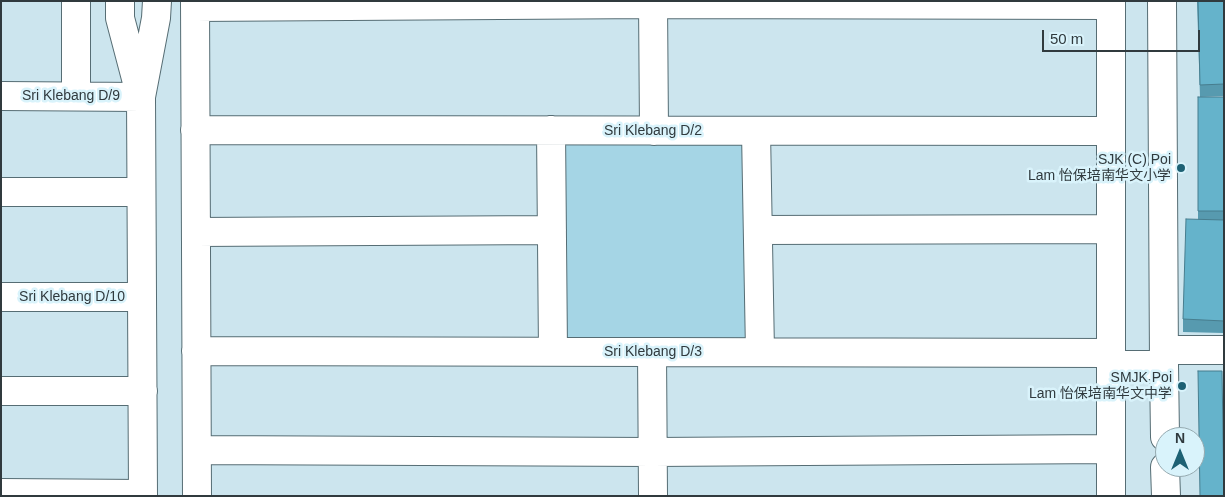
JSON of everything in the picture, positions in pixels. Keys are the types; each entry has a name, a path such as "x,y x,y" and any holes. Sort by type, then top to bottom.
{"street":[{"path":"76,1 76,96"},
{"path":"120,1 120,18 141,97"},
{"path":"1,493 143,495 141,97 156,18 157,1"},
{"path":"1162,1 1165,427"},
{"path":"653,3 654,131"},
{"path":"197,496 195,4 1111,3 1111,496"},
{"name":"Sri Klebang D/9","path":"1,96 141,97"},
{"name":"Sri Klebang D/2","path":"195,130 1111,131"},
{"path":"551,130 554,352"},
{"path":"756,131 760,352"},
{"path":"1,192 142,192"},
{"path":"758,230 1111,229"},
{"path":"196,232 552,230"},
{"name":"Sri Klebang D/10","path":"1,297 142,297"},
{"name":"Sri Klebang D/3","path":"196,351 760,352 1111,359 1164,357 1224,350"},
{"path":"652,352 653,496"},
{"path":"1,392 142,391"},
{"path":"197,450 653,452 1111,449"},
{"path":"1165,477 1166,496"}],"shaded area":[{"path":"551,130 756,131 760,352 553,352"}],"building":[{"path":"1198,1 1224,1 1224,84 1200,85"},
{"path":"1198,97 1224,97 1224,211 1198,211"},
{"path":"1186,219 1224,220 1224,321 1183,319"},
{"path":"1198,371 1222,371 1224,496 1200,496 1200,477 1205,477 1205,427 1199,427"}],"place":[{"name":"SJK (C) Poi Lam 怡保培南华文小学","path":"1181,168"},
{"name":"SMJK Poi Lam 怡保培南华文中学","path":"1182,386"}]}
